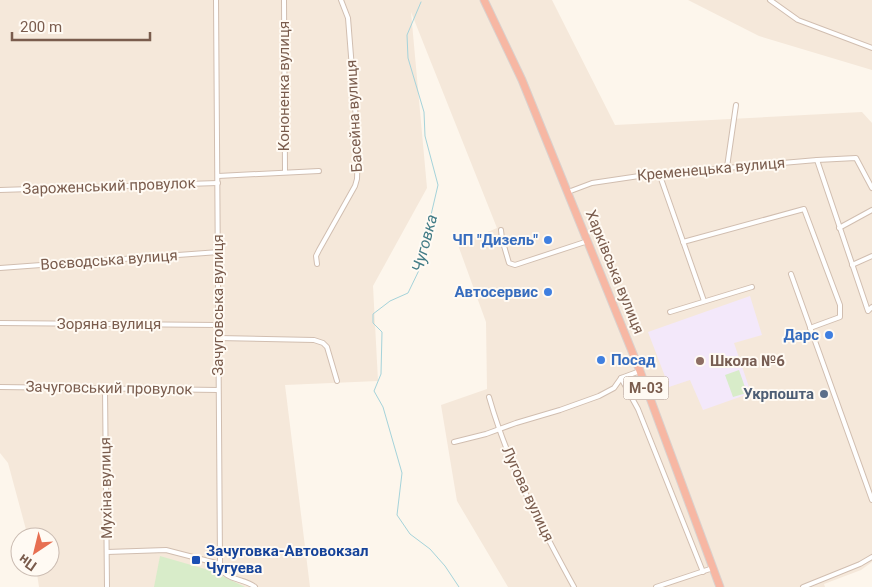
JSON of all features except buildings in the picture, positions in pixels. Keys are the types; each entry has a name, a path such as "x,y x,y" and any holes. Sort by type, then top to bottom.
{"highway":[{"name":"Харківська вулиця","path":"484,0 522,80 588,240 640,371 720,587"}],"street":[{"name":"Зачуговська вулиця","path":"216,0 220,564"},
{"name":"Кононенка вулиця","path":"284,0 285,172"},
{"name":"Басейна вулиця","path":"317,264 316,256 355,186 357,179 358,145 348,18 341,0"},
{"path":"770,0 798,20 872,48"},
{"path":"727,167 736,105"},
{"name":"Кременецька вулиця","path":"568,192 592,182 659,173 856,158 872,188"},
{"path":"816,160 868,311 872,307"},
{"name":"Зароженський провулок","path":"218,176 319,171"},
{"path":"659,173 704,301"},
{"name":"Зароженський провулок","path":"0,190 218,182"},
{"path":"683,242 804,209 840,305 840,317 810,328"},
{"path":"839,228 872,210"},
{"path":"502,230 502,239 509,263 515,265 588,240"},
{"name":"Воєводська вулиця","path":"0,268 219,252"},
{"path":"852,265 872,256"},
{"path":"791,274 872,500"},
{"path":"670,312 752,286"},
{"name":"Зоряна вулиця","path":"0,323 218,325"},
{"path":"218,338 314,340 323,343 327,347 337,381"},
{"path":"454,442 486,434 599,396 614,388 621,378 640,371"},
{"path":"621,378 638,409 703,572"},
{"name":"Зачуговський провулок","path":"0,387 218,390"},
{"name":"Мухіна вулиця","path":"105,388 107,587"},
{"name":"Лугова вулиця","path":"489,397 506,450 574,587"},
{"path":"107,552 166,550 220,564 221,569 226,575 248,582 255,587"},
{"path":"803,587 860,564 872,557"},
{"path":"656,587 713,568"}],"shaded area":[{"path":"0,0 552,0 615,125 862,112 872,123 872,562 861,570 824,584 825,587 508,587 457,501 441,405 487,389 486,322 458,245 497,228 411,12 427,188 373,286 378,381 285,385 310,587 39,587 38,577 60,577 60,527 25,527 8,463 0,453"},
{"path":"688,0 872,0 872,70 759,36"},
{"name":"Школа №6","path":"750,296 762,335 734,343 751,393 703,410 690,380 669,387 648,332"}],"green space":[{"path":"739,370 747,393 733,397 725,375"},
{"path":"160,556 212,571 245,587 154,587"}],"waterway":[{"name":"Чуговка","path":"421,2 407,35 408,58 424,112 425,136 438,185 423,249 422,264 408,293 390,301 373,314 373,323 382,332 381,374 374,391 383,407 402,473 397,515 410,534 430,549 445,566 459,587"}],"place":[{"name":"ЧП \"Дизель\"","path":"548,240"},
{"name":"Автосервис","path":"548,292"},
{"name":"Дарс","path":"829,335"},
{"name":"Посад","path":"601,360"},
{"name":"Школа №6","path":"700,361"},
{"name":"Укрпошта","path":"824,394"},
{"name":"Зачуговка-Автовокзал Чугуева","path":"196,560"}]}
